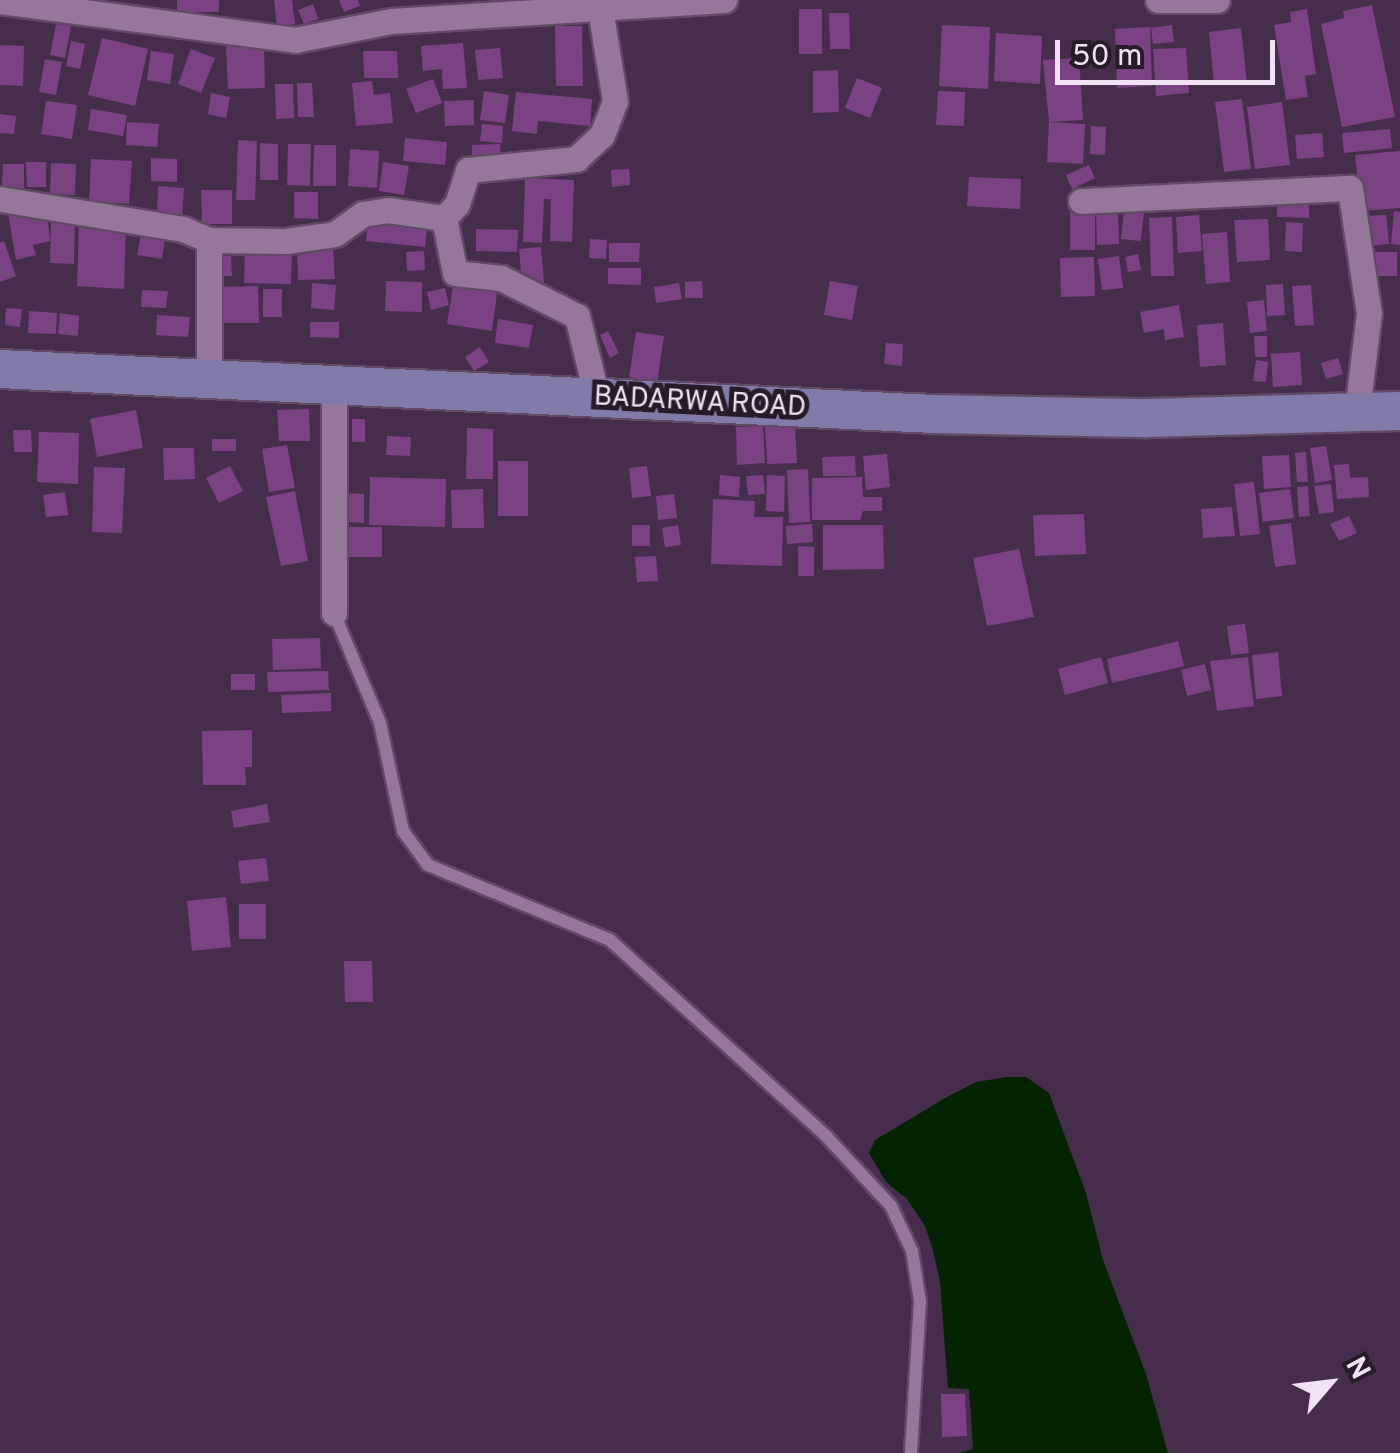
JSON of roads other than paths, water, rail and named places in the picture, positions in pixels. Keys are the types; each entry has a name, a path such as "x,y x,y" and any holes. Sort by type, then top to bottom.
{"main road":[{"name":"BADARWA ROAD","path":"0,368 932,414 1148,418 1400,411"}],"street":[{"path":"0,1 294,40 391,21 724,0"},
{"path":"1158,0 1217,0"},
{"path":"444,218 457,204 468,170 576,159 602,135 615,101 600,8"},
{"path":"1081,200 1350,188 1369,314 1357,411"},
{"path":"0,199 182,229 209,240 286,241 335,234 363,214 388,210 444,218"},
{"path":"444,218 455,274 501,278 576,316 597,397"},
{"path":"209,240 209,377"},
{"path":"334,382 334,613"}],"lane":[{"path":"334,613 380,723 403,831 428,864 610,940 826,1136 891,1206 912,1251 920,1301 910,1453"}]}
